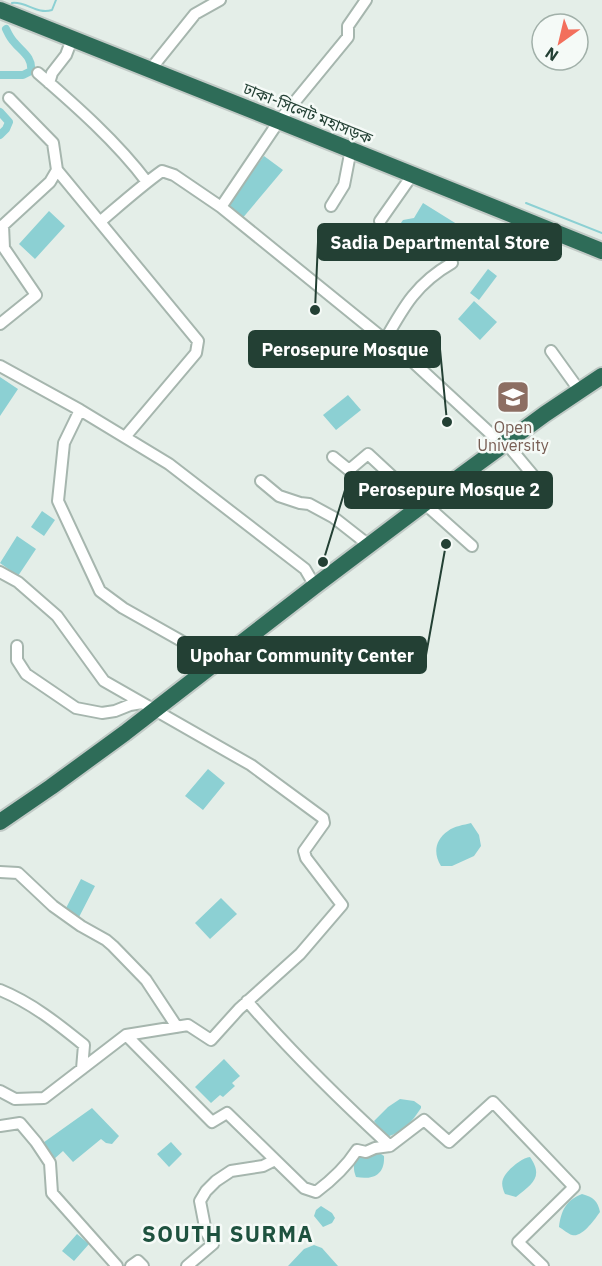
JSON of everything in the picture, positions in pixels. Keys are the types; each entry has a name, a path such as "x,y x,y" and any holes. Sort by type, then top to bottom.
{"highway":[{"name":"ঢাকা-সিলেট মহাসড়ক","path":"0,10 602,251"},
{"path":"0,822 51,787 148,707 218,663 424,504 579,390 602,376"}],"street":[{"path":"150,70 195,14 220,0"},
{"path":"221,207 279,121 350,35 348,26 366,0"},
{"path":"49,83 52,73 66,55 72,39"},
{"path":"38,73 90,120 135,166 147,182"},
{"path":"9,98 54,143 57,170 198,341 196,353 125,437"},
{"path":"332,206 344,185 351,149"},
{"path":"0,324 36,295 4,248 1,227 50,182 57,170"},
{"path":"101,221 162,171 174,175 221,207 399,349 505,444 542,486 540,500"},
{"path":"380,221 404,190 413,174"},
{"path":"385,340 405,304 437,272 452,263"},
{"path":"551,351 579,390"},
{"path":"0,366 80,410 169,464 305,569 315,586"},
{"path":"80,410 64,443 58,501 100,591 123,608 218,663"},
{"path":"333,457 349,470 368,454 471,546"},
{"path":"261,481 279,496 309,504 333,517 370,546"},
{"path":"0,572 18,582 57,616 104,681 251,765 323,818 324,823 304,851 306,858 342,905 300,954 238,1008 211,1040 188,1025 126,1035 44,1098 15,1100 0,1091"},
{"path":"17,646 17,660 26,674 76,708 102,713 130,705 148,707"},
{"path":"0,872 18,873 53,906 113,946 146,980 177,1027"},
{"path":"0,990 20,998 49,1017 84,1045 82,1069"},
{"path":"247,1001 272,1030 390,1146"},
{"path":"126,1035 212,1122 227,1113 304,1188 316,1192 347,1165 357,1150 366,1152 390,1146 424,1120 449,1142 493,1102 574,1187 518,1242 543,1266"},
{"path":"0,1126 20,1123 36,1142 50,1163 52,1193 117,1266"},
{"path":"187,1266 213,1244 206,1232 200,1202 206,1191 216,1181 231,1172 263,1166 275,1160"},
{"path":"131,1266 138,1261 143,1266"}],"water":[{"path":"264,156 283,170 241,220 225,207"},
{"path":"423,203 497,249 489,261 457,244 445,264 394,233 403,220 414,218"},
{"path":"49,211 65,226 35,259 19,244"},
{"path":"488,269 497,276 479,300 470,293"},
{"path":"474,301 497,322 480,340 458,319"},
{"path":"0,377 18,389 0,416"},
{"path":"348,395 361,410 336,430 323,415"},
{"path":"42,511 55,520 44,536 31,527"},
{"path":"17,536 36,549 18,576 0,563"},
{"path":"208,769 225,783 203,810 185,796"},
{"path":"471,823 479,835 481,846 474,856 452,866 441,866 436,852 440,838 453,828"},
{"path":"81,879 95,886 78,919 64,912"},
{"path":"221,898 237,914 210,939 195,923"},
{"path":"224,1059 240,1076 232,1083 235,1086 223,1097 220,1095 211,1103 195,1087"},
{"path":"400,1099 414,1101 421,1108 406,1126 386,1137 374,1121"},
{"path":"92,1108 119,1136 112,1144 101,1139 73,1162 63,1151 53,1160 40,1145"},
{"path":"171,1142 182,1154 169,1167 157,1154"},
{"path":"375,1150 384,1156 380,1172 373,1177 356,1177 355,1162"},
{"path":"530,1157 536,1170 534,1180 516,1197 505,1194 502,1183 505,1176 518,1162"},
{"path":"582,1194 594,1200 600,1212 584,1231 572,1235 559,1227 561,1216 568,1203"},
{"path":"321,1206 332,1213 335,1218 332,1223 323,1227 314,1216 316,1210"},
{"path":"77,1234 89,1244 74,1261 62,1251"},
{"path":"314,1245 322,1248 338,1266 288,1266 304,1249"}],"waterway":[{"path":"12,3 47,11 52,10 56,0"},
{"path":"0,75 23,75 31,71 28,58 11,39 6,29"},
{"path":"0,112 9,122 0,135"},
{"path":"526,203 602,233"}],"place":[{"name":"Sadia Departmental Store","path":"315,310"},
{"name":"Open University","path":"513,397"},
{"name":"Perosepure Mosque","path":"447,422"},
{"name":"Upohar Community Center","path":"446,544"},
{"name":"Perosepure Mosque 2","path":"323,562"}],"district":[{"name":"SOUTH SURMA","path":"228,1234"}]}
